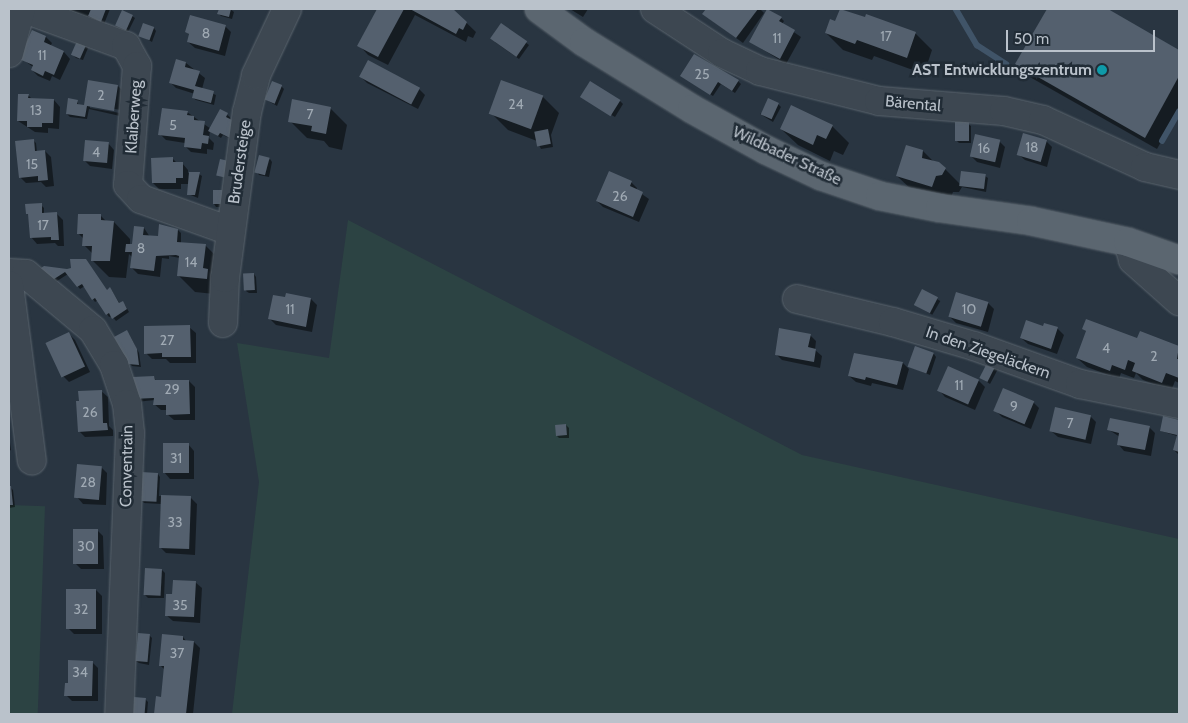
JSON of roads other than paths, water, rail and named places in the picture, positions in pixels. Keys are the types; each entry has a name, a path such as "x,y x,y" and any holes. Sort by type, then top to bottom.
{"main road":[{"name":"Wildbader Straße","path":"539,9 584,42 692,109 766,150 822,176 880,196 940,208 1031,221 1128,242 1179,260"}],"street":[{"path":"9,53 21,9"},
{"name":"Klaiberweg","path":"25,9 126,46 138,66 128,185 141,199 230,231"},
{"name":"Brudersteige","path":"223,323 230,231 247,112 254,84 287,9"},
{"name":"Bärental","path":"655,9 722,53 760,71 879,101 1004,111 1043,120 1146,167 1179,175"},
{"path":"1128,242 1133,260 1179,301"},
{"name":"Conventrain","path":"9,273 26,274 93,330 114,365 127,404 130,434 119,714"},
{"path":"9,285 32,461"},
{"name":"In den Ziegeläckern","path":"797,299 893,322 974,346 1080,384 1179,404"}],"waterway":[{"path":"956,9 977,45 1006,64"},
{"path":"1162,141 1179,112"}],"place":[{"name":"AST Entwicklungszentrum","path":"1102,70"}]}
